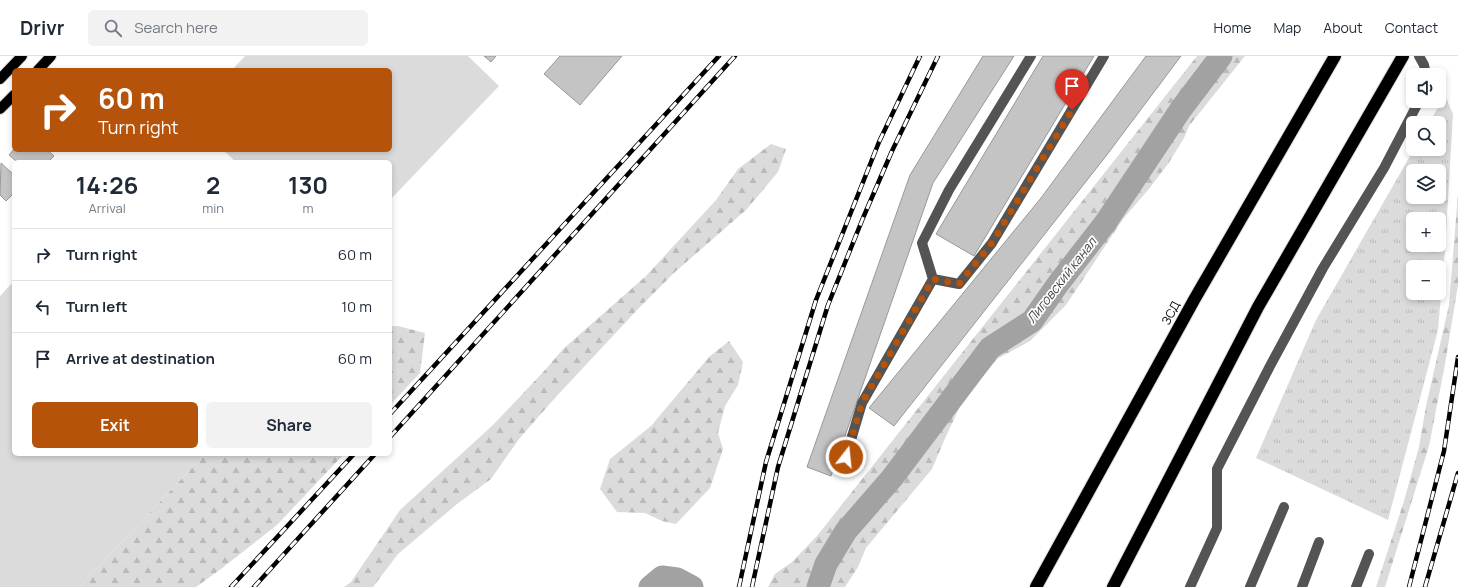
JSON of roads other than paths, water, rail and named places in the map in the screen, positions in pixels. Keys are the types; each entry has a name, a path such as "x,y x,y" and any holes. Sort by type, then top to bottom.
{"highway":[{"name":"ЗСД","path":"1036,587 1194,300 1335,56"},
{"path":"1113,587 1258,307 1403,56"}],"main road":[{"path":"0,79 22,56"},
{"path":"40,68 51,56"},
{"path":"0,109 12,97"}],"street":[{"path":"842,470 862,403 933,279 922,243 949,190 1031,56"},
{"path":"933,279 959,284 992,243 1104,56"},
{"path":"1419,56 1425,68"},
{"path":"1190,587 1217,528 1217,469 1323,268 1384,168 1415,108"},
{"path":"1250,587 1284,507"},
{"path":"1302,587 1319,542"},
{"path":"1356,587 1369,554"}],"waterway":[{"name":"Лиговский канал","path":"818,587 826,564 846,531 892,478 990,348 1032,321 1058,284 1106,222 1181,109 1221,56"},
{"name":"Лиговский канал","path":"650,587 662,577 677,579 692,587"}],"railway":[{"path":"392,412 719,56"},
{"path":"392,435 735,56"},
{"path":"739,587 766,462 816,300 879,142 920,56"},
{"path":"752,587 778,467 828,305 892,151 938,56"},
{"path":"1409,587 1444,451 1458,357"},
{"path":"231,587 352,456"},
{"path":"254,587 373,456"},
{"path":"1425,587 1458,473"}]}
